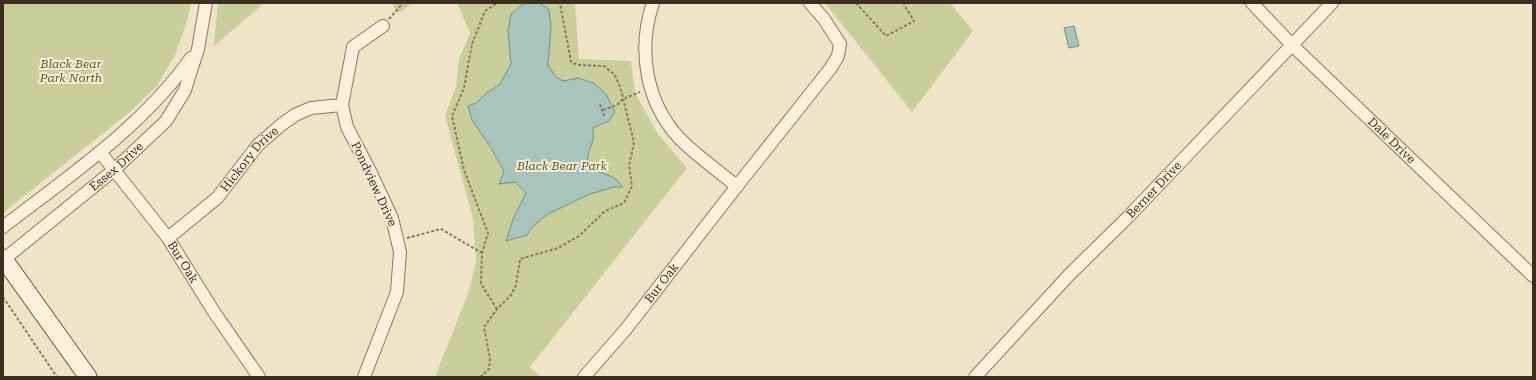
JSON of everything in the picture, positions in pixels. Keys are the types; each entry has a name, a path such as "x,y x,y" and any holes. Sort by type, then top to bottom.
{"street":[{"name":"Essex Drive","path":"3,259 114,170 166,121 185,90 198,49 206,3"},
{"path":"653,3 648,17 646,37 648,77 650,88 658,107 667,124 681,140 737,186"},
{"name":"Bur Oak","path":"584,377 626,328 737,186 807,100 838,56 840,44 824,19 810,3"},
{"name":"Dale Drive","path":"1252,3 1292,45 1533,276"},
{"name":"Berner Drive","path":"975,377 1069,275 1128,217 1332,3"},
{"name":"Pondview Drive","path":"364,377 397,292 400,252 392,218 347,127 342,105 353,47 383,26"},
{"name":"Essex Drive","path":"3,228 100,152 149,109 177,78 198,49"},
{"name":"Hickory Drive","path":"168,238 217,198 258,146 281,125 295,115 311,108 342,105"},
{"name":"Bur Oak","path":"100,152 168,238 214,312 259,377"},
{"path":"3,259 88,377"}],"path":[{"path":"383,26 403,3"},
{"path":"497,3 485,11 472,44 464,88 452,116 464,170 488,233 482,253 481,284 497,308"},
{"path":"480,377 489,369 490,359 484,327 497,308 511,295 516,285 520,259 558,248 579,236 605,211 624,203 632,186 629,166 634,142 615,75 604,66 578,66 571,62 560,3"},
{"path":"856,3 886,36 914,22 903,3"},
{"path":"603,110 617,105 630,95 650,88"},
{"path":"600,104 604,116"},
{"path":"397,240 441,228 482,253"},
{"path":"3,297 57,377"}],"green space":[{"name":"Black Bear Park North","path":"3,3 191,3 187,22 175,55 157,86 130,112 4,212 3,212"},
{"path":"218,3 264,3 214,46"},
{"path":"394,3 413,3 399,13 393,7"},
{"name":"Black Bear Park","path":"457,3 575,3 579,59 631,61 635,93 658,134 687,168 530,367 541,377 435,377 469,291 476,261 473,219 445,116 456,87 459,59 470,33"},
{"path":"825,3 950,3 973,31 912,112"}],"water":[{"path":"539,3 549,9 551,27 548,65 556,77 563,81 578,78 594,83 606,94 615,112 609,121 593,128 593,140 588,155 588,160 596,170 614,178 623,187 614,187 590,194 548,214 533,226 527,235 506,241 513,219 526,193 515,182 499,184 504,171 490,146 472,120 468,106 476,103 500,84 511,64 508,30 511,14 523,4"},
{"path":"1074,26 1079,46 1069,48 1064,28"}]}
